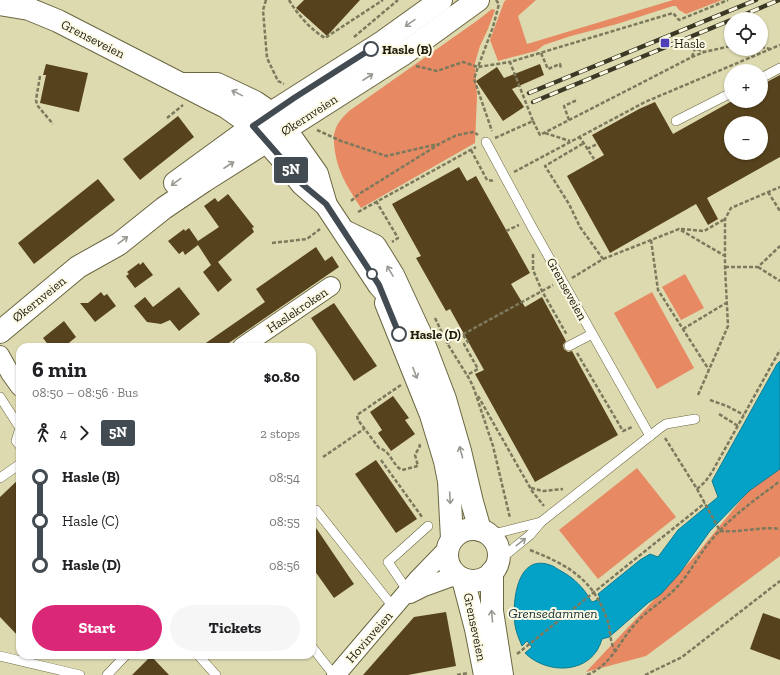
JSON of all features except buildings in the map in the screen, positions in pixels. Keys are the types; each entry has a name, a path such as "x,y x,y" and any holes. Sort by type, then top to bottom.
{"main road":[{"name":"Økernveien","path":"0,332 78,268 119,244 164,208 197,186 260,134 271,113 384,41 441,0"},
{"name":"Økernveien","path":"260,134 286,130 402,55 478,0"},
{"name":"Grenseveien","path":"0,4 41,6 184,93 226,107 260,134 302,184 326,204"},
{"name":"Grenseveien","path":"184,93 217,84 256,102 271,113 286,130 318,174 333,228 379,285 419,331"},
{"name":"Grenseveien","path":"333,228 375,246 393,275 419,331 445,399 460,451 472,502 485,533"},
{"name":"Grenseveien","path":"379,285 428,408 445,461 449,480 450,544"},
{"path":"472,529 485,533 497,547 499,554 495,566 486,577 479,580 471,581 460,577 448,564 450,544 464,531 472,529"},
{"name":"Grenseveien","path":"495,566 492,611 502,675"},
{"name":"Grenseveien","path":"460,577 476,629 485,675"}],"street":[{"name":"Haslekroken","path":"248,343 331,286"},
{"path":"0,355 16,381"},
{"name":"Hovinveien","path":"335,675 400,597 450,544"},
{"name":"Hovinveien","path":"400,597 424,587 460,577"}],"lane":[{"path":"768,74 780,68"},
{"path":"676,121 724,97"},
{"name":"Grenseveien","path":"490,140 507,181 650,436"},
{"path":"571,345 592,334"},
{"path":"0,397 16,422"},
{"path":"495,566 530,535 541,522 660,428 666,424 695,418"},
{"path":"0,478 16,467"},
{"path":"316,510 400,597"},
{"path":"485,533 541,522"},
{"path":"400,597 388,562 428,526"},
{"path":"316,652 335,675"},
{"path":"0,656 80,675"},
{"path":"107,675 122,659"},
{"path":"202,659 216,675"}],"path":[{"path":"266,0 263,10 267,58 278,81 287,86"},
{"path":"289,0 296,12 316,33 325,38 383,0"},
{"path":"352,39 398,0"},
{"path":"490,140 474,79 499,4 496,0"},
{"path":"414,65 437,71 463,62 478,67 510,62 673,13 679,20 728,0"},
{"path":"514,172 645,102 780,45"},
{"path":"692,57 695,48 704,52"},
{"path":"510,62 540,135 692,57 704,52 724,48"},
{"path":"541,53 548,69 560,64 561,68"},
{"path":"40,76 36,100 37,105 53,124"},
{"path":"167,118 184,93"},
{"path":"570,120 564,106 575,101 574,98"},
{"path":"358,212 490,140 533,121"},
{"path":"313,128 341,141 386,156 441,143"},
{"path":"351,201 359,194 441,143 458,135 474,132 490,140"},
{"path":"545,133 570,141"},
{"path":"579,136 594,159"},
{"path":"584,143 545,166 569,204 580,227 603,259"},
{"path":"588,149 597,144"},
{"path":"471,150 487,180 507,181"},
{"path":"698,395 728,326 725,268 725,219 731,208 780,187"},
{"path":"768,192 780,211"},
{"path":"572,278 603,259 679,229 704,231 725,219"},
{"path":"272,243 307,239 333,228"},
{"path":"679,229 725,256"},
{"path":"651,240 658,290 709,370"},
{"path":"758,268 780,246"},
{"path":"725,268 758,268 780,281"},
{"path":"533,270 542,291 571,345 622,432 632,427 634,430"},
{"path":"447,343 562,280"},
{"path":"683,329 726,303"},
{"path":"463,335 468,342 464,344 478,369 467,375"},
{"path":"697,489 705,482 712,472 780,350"},
{"path":"511,522 493,446 474,388 530,488 545,507"},
{"path":"390,392 357,415 358,420 379,448 384,449 398,468 402,470 418,466 415,455 420,446 418,438"},
{"path":"710,400 727,406 744,415"},
{"path":"719,414 738,426"},
{"path":"323,457 364,428"},
{"path":"660,428 707,506 720,531"},
{"path":"381,460 428,526"},
{"path":"587,675 600,668 616,652 636,622 674,591 720,531 746,506 780,481"},
{"path":"530,488 543,491 570,488"},
{"path":"515,656 705,503"},
{"path":"720,531 728,532 762,528 780,529"},
{"path":"526,548 562,563 576,573 594,592 607,619 613,648 616,652"},
{"path":"645,675 682,657 780,581"}],"shaded area":[{"path":"506,0 536,0 518,16 527,44 673,0 722,0 686,14 679,10 676,6 673,6 617,24 571,36 544,45 536,51 498,61 490,40"},
{"path":"492,9 495,10 480,46 475,63 477,97 475,143 361,208 343,177 335,153 334,136 336,128 342,118 349,111"},
{"path":"685,274 704,308 681,320 662,287"},
{"path":"652,292 694,368 657,389 614,313"},
{"path":"780,444 780,556 646,656 586,672 696,555 745,495 773,450"},
{"path":"637,468 676,517 598,579 559,530"}],"water":[{"name":"Grensedammen","path":"780,361 780,469 749,491 710,531 679,574 661,594 648,603 609,637 602,639 597,651 589,659 579,665 568,668 556,668 534,660 525,653 532,647 527,641 522,646 516,630 514,616 516,594 523,573 530,566 539,563 551,565 574,580 593,602 600,598 598,594 640,560 650,554 658,557 678,530 718,497 712,481"}],"railway":[{"path":"529,93 756,0"},
{"path":"751,12 779,0"},
{"path":"533,102 724,23"}],"bus line":[{"name":"5N","path":"371,49 253,126 302,184 326,204 379,285 399,334"}],"place":[{"name":"Hasle","path":"665,43"},
{"name":"Hasle (B)","path":"371,49"},
{"name":"Hasle (D)","path":"399,334"}]}
